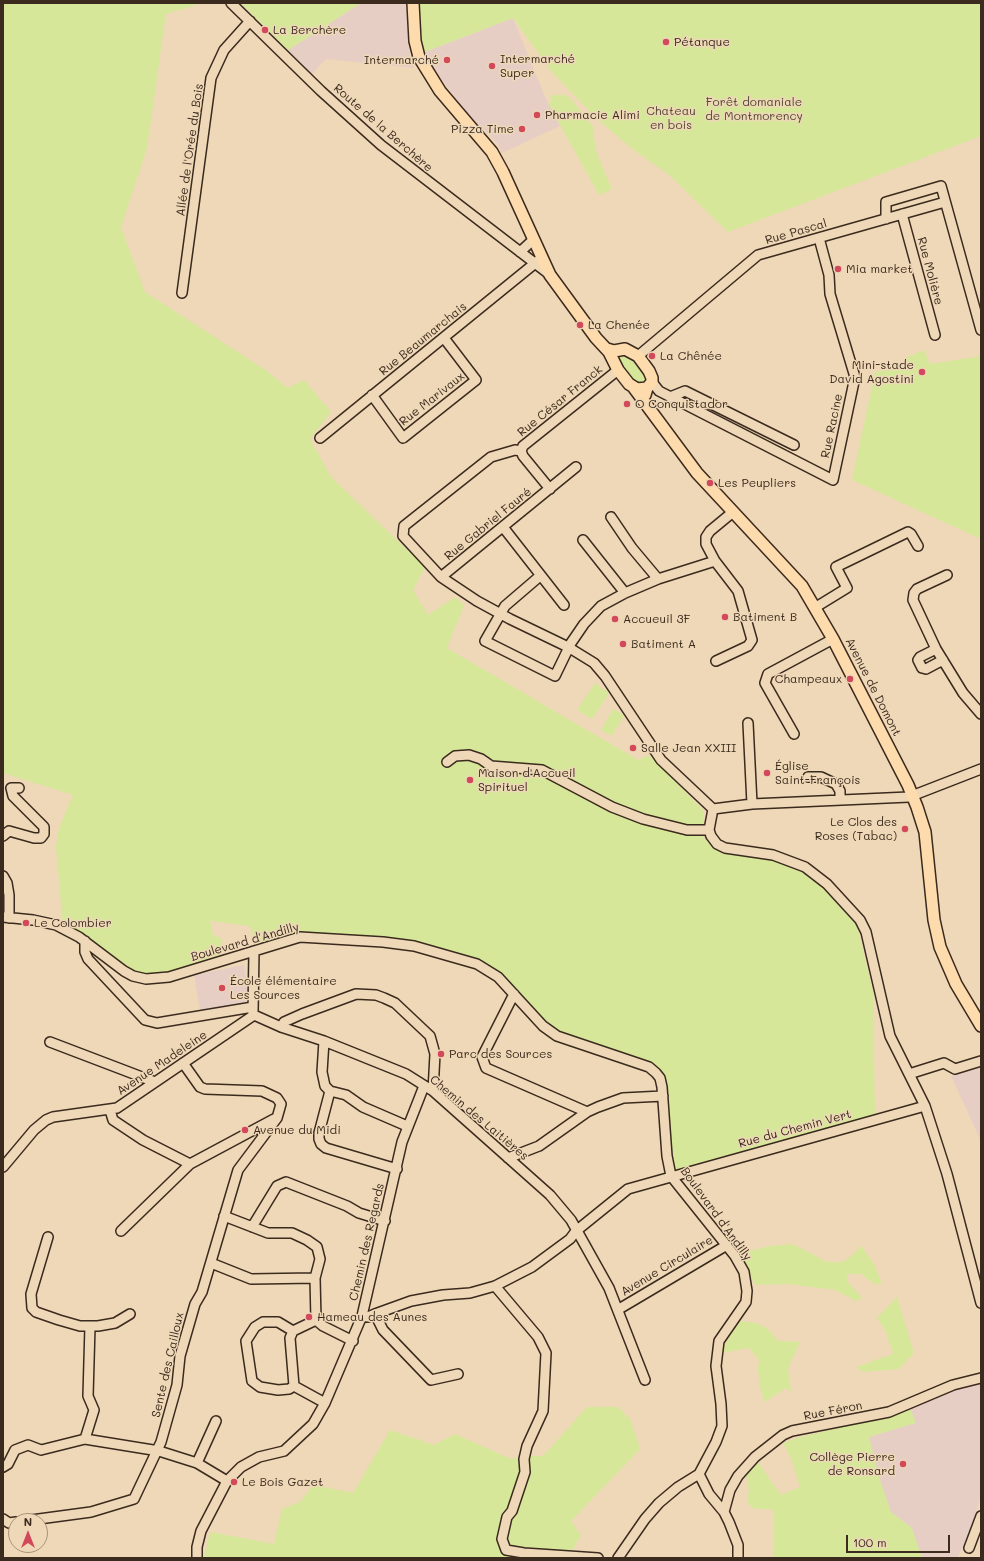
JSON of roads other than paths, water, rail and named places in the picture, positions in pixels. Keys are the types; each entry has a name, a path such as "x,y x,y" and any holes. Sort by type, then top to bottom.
{"main road":[{"path":"413,3 415,42 419,57 440,91 492,152 503,172 533,240 536,260"},
{"name":"Avenue de Domont","path":"536,260 550,274 596,338 607,349 629,384 634,388 697,473 794,576 816,607 913,797 925,832 934,920 940,947 956,984 981,1026"},
{"path":"607,349 630,350 638,356 649,371 651,387 645,396 647,407"},
{"path":"616,365 615,355 620,350"},
{"path":"634,388 640,390 651,387"}],"street":[{"name":"Route de la Berchère","path":"231,3 381,145 520,252 536,260"},
{"name":"Allée de l'Orée du Bois","path":"182,293 211,78 224,50 250,21"},
{"path":"886,219 886,202 941,186 981,330"},
{"name":"Rue Pascal","path":"638,356 758,255 945,202"},
{"name":"Rue Molière","path":"902,214 935,335"},
{"name":"Rue Racine","path":"670,397 833,480 854,377 830,294 829,275 819,238"},
{"path":"520,252 533,240"},
{"name":"Rue Beaumarchais","path":"320,438 444,338 536,260"},
{"name":"Rue Marivaux","path":"372,395 402,438 476,380 444,338"},
{"name":"Rue César Franck","path":"442,577 403,536 404,526 491,457 515,450 521,451 524,446 616,365"},
{"path":"651,387 670,397 685,391 794,445"},
{"name":"Rue Gabriel Fauré","path":"521,451 523,456 550,489"},
{"name":"Rue Gabriel Fauré","path":"442,577 576,467"},
{"path":"716,661 748,646 752,640 738,591 715,561 706,544 706,537 710,531 733,512"},
{"path":"611,516 632,548 658,579"},
{"path":"503,527 564,605"},
{"path":"816,607 848,588 836,567 908,532 911,534 918,546"},
{"path":"583,540 624,593"},
{"path":"540,576 499,612 485,640 555,676 568,647 584,624 601,606 624,593 658,579 715,561"},
{"path":"947,575 917,589 913,600 936,649 963,693 980,712"},
{"path":"442,577 477,601 568,647 594,663 661,760 713,809"},
{"path":"794,734 765,683 768,674 833,639"},
{"path":"936,649 920,657 918,660 922,668 926,669 943,660"},
{"path":"748,723 752,804"},
{"path":"447,762 455,756 469,755 480,759 491,766 542,770 612,807 643,819 687,830 709,830"},
{"path":"713,809 752,804 913,797 981,770"},
{"path":"808,777 821,777 836,784 840,790 840,800"},
{"path":"3,836 9,831 34,838 41,838 44,834 44,827 13,796 11,788 19,788"},
{"path":"713,809 709,830 711,836 721,847 773,855 805,867 827,884 860,920 866,932 890,1036 925,1106 948,1174 981,1303"},
{"path":"3,876 7,883 9,895 6,918"},
{"name":"Boulevard d'Andilly","path":"6,918 33,920 56,925 85,941 124,971 133,976 146,979 169,977 300,937 383,942 414,946 477,964 498,977 543,1026 557,1036 649,1067 660,1078 663,1096 666,1156 671,1176 727,1245 744,1272 747,1291 746,1302 719,1340 716,1366 722,1426 716,1442 699,1474"},
{"path":"85,941 85,952 88,959 145,1020 157,1023 253,1011 254,951"},
{"path":"281,1027 284,1022 302,1014 356,994 376,995 390,1000 414,1019 430,1036 436,1054 433,1092"},
{"path":"514,994 482,1057 486,1068 588,1112"},
{"name":"Chemin des Laitières","path":"253,1011 281,1027 324,1041 390,1066 424,1086 433,1092 550,1195 571,1220 609,1288 619,1309 645,1380"},
{"name":"Avenue Madeleine","path":"3,1167 34,1130 46,1120 53,1117 117,1108 253,1011"},
{"path":"324,1041 322,1072 325,1086 330,1092 346,1095 363,1107 407,1126"},
{"path":"50,1042 155,1082"},
{"path":"909,1074 944,1063 955,1069 981,1061"},
{"path":"183,1062 200,1087 205,1089 262,1092 277,1098 281,1104 276,1118 238,1170 211,1263 251,1278 315,1278"},
{"name":"Chemin des Regards","path":"197,1558 197,1547 202,1531 227,1481 241,1467 259,1457 284,1451 313,1424 325,1403 362,1316 407,1126 424,1086"},
{"path":"330,1092 319,1139 321,1144 326,1148 397,1169"},
{"path":"508,1158 539,1146 588,1112 623,1098 663,1096"},
{"name":"Rue du Chemin Vert","path":"362,1316 368,1317 411,1301 442,1295 470,1293 495,1286 532,1266 570,1239 576,1231 628,1189 925,1106"},
{"path":"110,1110 113,1120 143,1140 190,1164"},
{"path":"121,1230 190,1164 276,1118"},
{"path":"252,1227 277,1186 286,1182 347,1206 359,1213 385,1220"},
{"path":"224,1216 268,1233 292,1233 307,1240 317,1248 320,1259 315,1278 316,1320 323,1326 352,1341"},
{"path":"48,1237 30,1300 32,1308 36,1312 80,1326 115,1323 130,1314"},
{"name":"Avenue Circulaire","path":"619,1309 727,1245"},
{"name":"Sente des Cailloux","path":"48,1518 91,1512 134,1498 159,1450 177,1385 180,1356 195,1304 202,1292 211,1263"},
{"path":"495,1286 538,1337 546,1353 543,1411 527,1446 524,1459 525,1472 512,1511 507,1517 502,1539 506,1550 598,1558"},
{"path":"375,1314 383,1330 431,1380 458,1374"},
{"path":"294,1386 290,1338 293,1331 316,1320"},
{"path":"293,1331 278,1322 263,1322 255,1327 246,1341 252,1381 260,1387 278,1390 289,1389 294,1386"},
{"path":"85,1439 94,1410 88,1396 90,1326"},
{"name":"Rue Féron","path":"724,1512 730,1490 738,1476 755,1457 783,1435 792,1431 889,1412 953,1385 981,1378"},
{"path":"294,1386 325,1403"},
{"path":"198,1464 216,1421"},
{"path":"3,1467 8,1464 15,1450 28,1445 41,1450 85,1439 159,1450 198,1464 227,1481"},
{"path":"618,1558 645,1519 660,1503 678,1487 699,1474 709,1494 724,1512 738,1545 738,1558"},
{"path":"969,1548 981,1516"}],"place":[{"name":"La Berchère","path":"265,30"},
{"name":"Pétanque","path":"666,42"},
{"name":"Intermarché","path":"447,60"},
{"name":"Intermarché Super","path":"492,66"},
{"name":"Pharmacie Alimi","path":"537,115"},
{"name":"Pizza Time","path":"522,129"},
{"name":"Mia market","path":"838,269"},
{"name":"La Chenée","path":"580,325"},
{"name":"La Chênée","path":"652,356"},
{"name":"Mini-stade David Agostini","path":"922,372"},
{"name":"O Conquistador","path":"627,404"},
{"name":"Les Peupliers","path":"710,483"},
{"name":"Batiment B","path":"725,617"},
{"name":"Accueuil 3F","path":"615,619"},
{"name":"Batiment A","path":"623,644"},
{"name":"Champeaux","path":"850,679"},
{"name":"Salle Jean XXIII","path":"633,748"},
{"name":"Église Saint-François","path":"767,773"},
{"name":"Maison d'Accueil Spirituel","path":"470,780"},
{"name":"Le Clos des Roses (Tabac)","path":"905,829"},
{"name":"Le Colombier","path":"26,923"},
{"name":"École élémentaire Les Sources","path":"222,988"},
{"name":"Parc des Sources","path":"441,1054"},
{"name":"Avenue du Midi","path":"245,1130"},
{"name":"Hameau des Aunes","path":"309,1317"},
{"name":"Collège Pierre de Ronsard","path":"903,1464"},
{"name":"Le Bois Gazet","path":"234,1482"}],"park label":[{"name":"Forêt domaniale de Montmorency","path":"754,109"},
{"name":"Chateau en bois","path":"671,118"}]}
